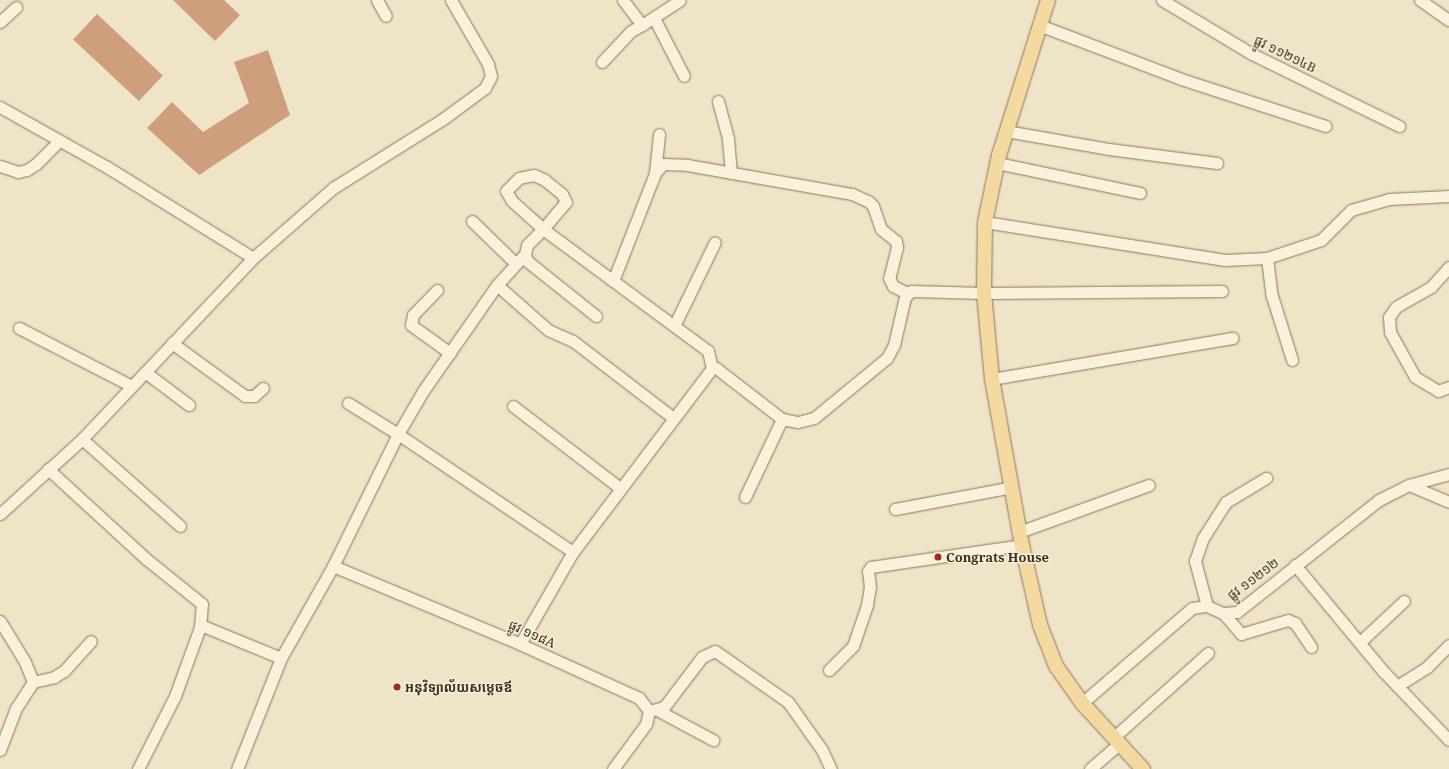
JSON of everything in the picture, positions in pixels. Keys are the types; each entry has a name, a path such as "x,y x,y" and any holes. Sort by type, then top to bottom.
{"main road":[{"path":"1048,0 1006,131 997,163 985,222 984,293 992,379 1021,539 1040,625 1056,666 1082,703 1143,769"}],"street":[{"path":"378,0 386,16"},
{"path":"0,514 82,439 253,258 333,188 443,119 485,88 492,76 488,64 451,0"},
{"path":"623,0 642,24"},
{"path":"602,62 631,30 654,18 680,0"},
{"name":"ផ្លូវ ១១២១៤B","path":"1162,0 1252,54 1399,126"},
{"path":"1420,0 1449,20"},
{"path":"0,22 16,7"},
{"path":"654,18 684,76"},
{"path":"1039,25 1181,79 1326,126"},
{"path":"718,101 728,139 731,173"},
{"path":"0,107 107,167 253,258"},
{"path":"1006,131 1109,149 1217,163"},
{"path":"613,281 655,172 659,134"},
{"path":"0,166 18,172 27,170 36,164 59,141"},
{"path":"655,172 664,164 674,163 852,194 868,201 873,206 881,229 896,241 897,247 890,278 895,288 907,294"},
{"path":"997,163 1140,193"},
{"path":"596,316 527,261 525,254 527,244 543,229 566,202 562,194 545,180 534,175 520,178 506,191 512,201 543,229 708,351 712,368"},
{"path":"985,222 1225,260 1267,258 1321,240 1351,210 1389,199 1449,196"},
{"path":"472,221 515,263"},
{"path":"674,326 715,242"},
{"path":"237,769 281,658 333,566 398,434 450,352 497,285 515,263 525,254"},
{"path":"1267,258 1272,296 1292,360"},
{"path":"1449,267 1431,287 1396,307 1389,317 1390,332 1415,377 1438,391 1449,387"},
{"path":"497,285 548,330 573,341 672,417"},
{"path":"437,290 413,315 411,325 450,352"},
{"path":"712,368 716,368 782,419 798,422 814,418 887,358 894,345 907,294 911,291 984,293 1222,291"},
{"path":"19,328 132,386"},
{"path":"992,379 1233,338"},
{"path":"172,343 245,396 254,396 262,388"},
{"path":"520,644 573,552 672,417 712,368"},
{"path":"145,372 189,405"},
{"path":"348,403 398,434 573,552"},
{"path":"513,406 620,488"},
{"path":"745,497 782,419"},
{"path":"82,439 180,526"},
{"path":"48,469 145,558 201,601 203,609 200,627 175,696 138,769"},
{"name":"ផ្លូវ ១១២១២","path":"1207,606 1223,613 1237,612 1295,565 1380,500 1408,485 1449,474"},
{"path":"1082,703 1192,608 1207,606 1195,561 1203,538 1226,502 1266,478"},
{"path":"829,670 853,646 867,605 870,587 868,571 871,567 1021,539 1149,485"},
{"path":"1408,485 1449,502"},
{"path":"895,509 1012,487"},
{"path":"1295,565 1397,686 1449,740"},
{"name":"ផ្លូវ ១១៨A","path":"333,566 520,644 639,698 653,711 713,740"},
{"path":"1360,642 1404,601"},
{"path":"1223,613 1241,634 1288,620 1295,623 1310,647"},
{"path":"0,621 25,662 33,682"},
{"path":"200,627 203,626 281,658"},
{"path":"0,750 16,708 33,682 54,677 64,671 91,640"},
{"path":"1397,686 1427,667 1449,645"},
{"path":"613,769 646,724 653,711 664,707 702,657 715,651 788,702 822,750 831,769"},
{"path":"1090,769 1117,740 1208,652"}],"building":[{"path":"173,0 224,0 240,15 215,41"},
{"path":"97,14 163,75 139,101 73,40"},
{"path":"268,50 290,115 199,175 147,128 172,102 203,132 249,103 234,62"}],"place":[{"name":"Congrats House","path":"938,557"},
{"name":"អនុវិទ្យាល័យសម្តេចឪ","path":"397,687"}]}
